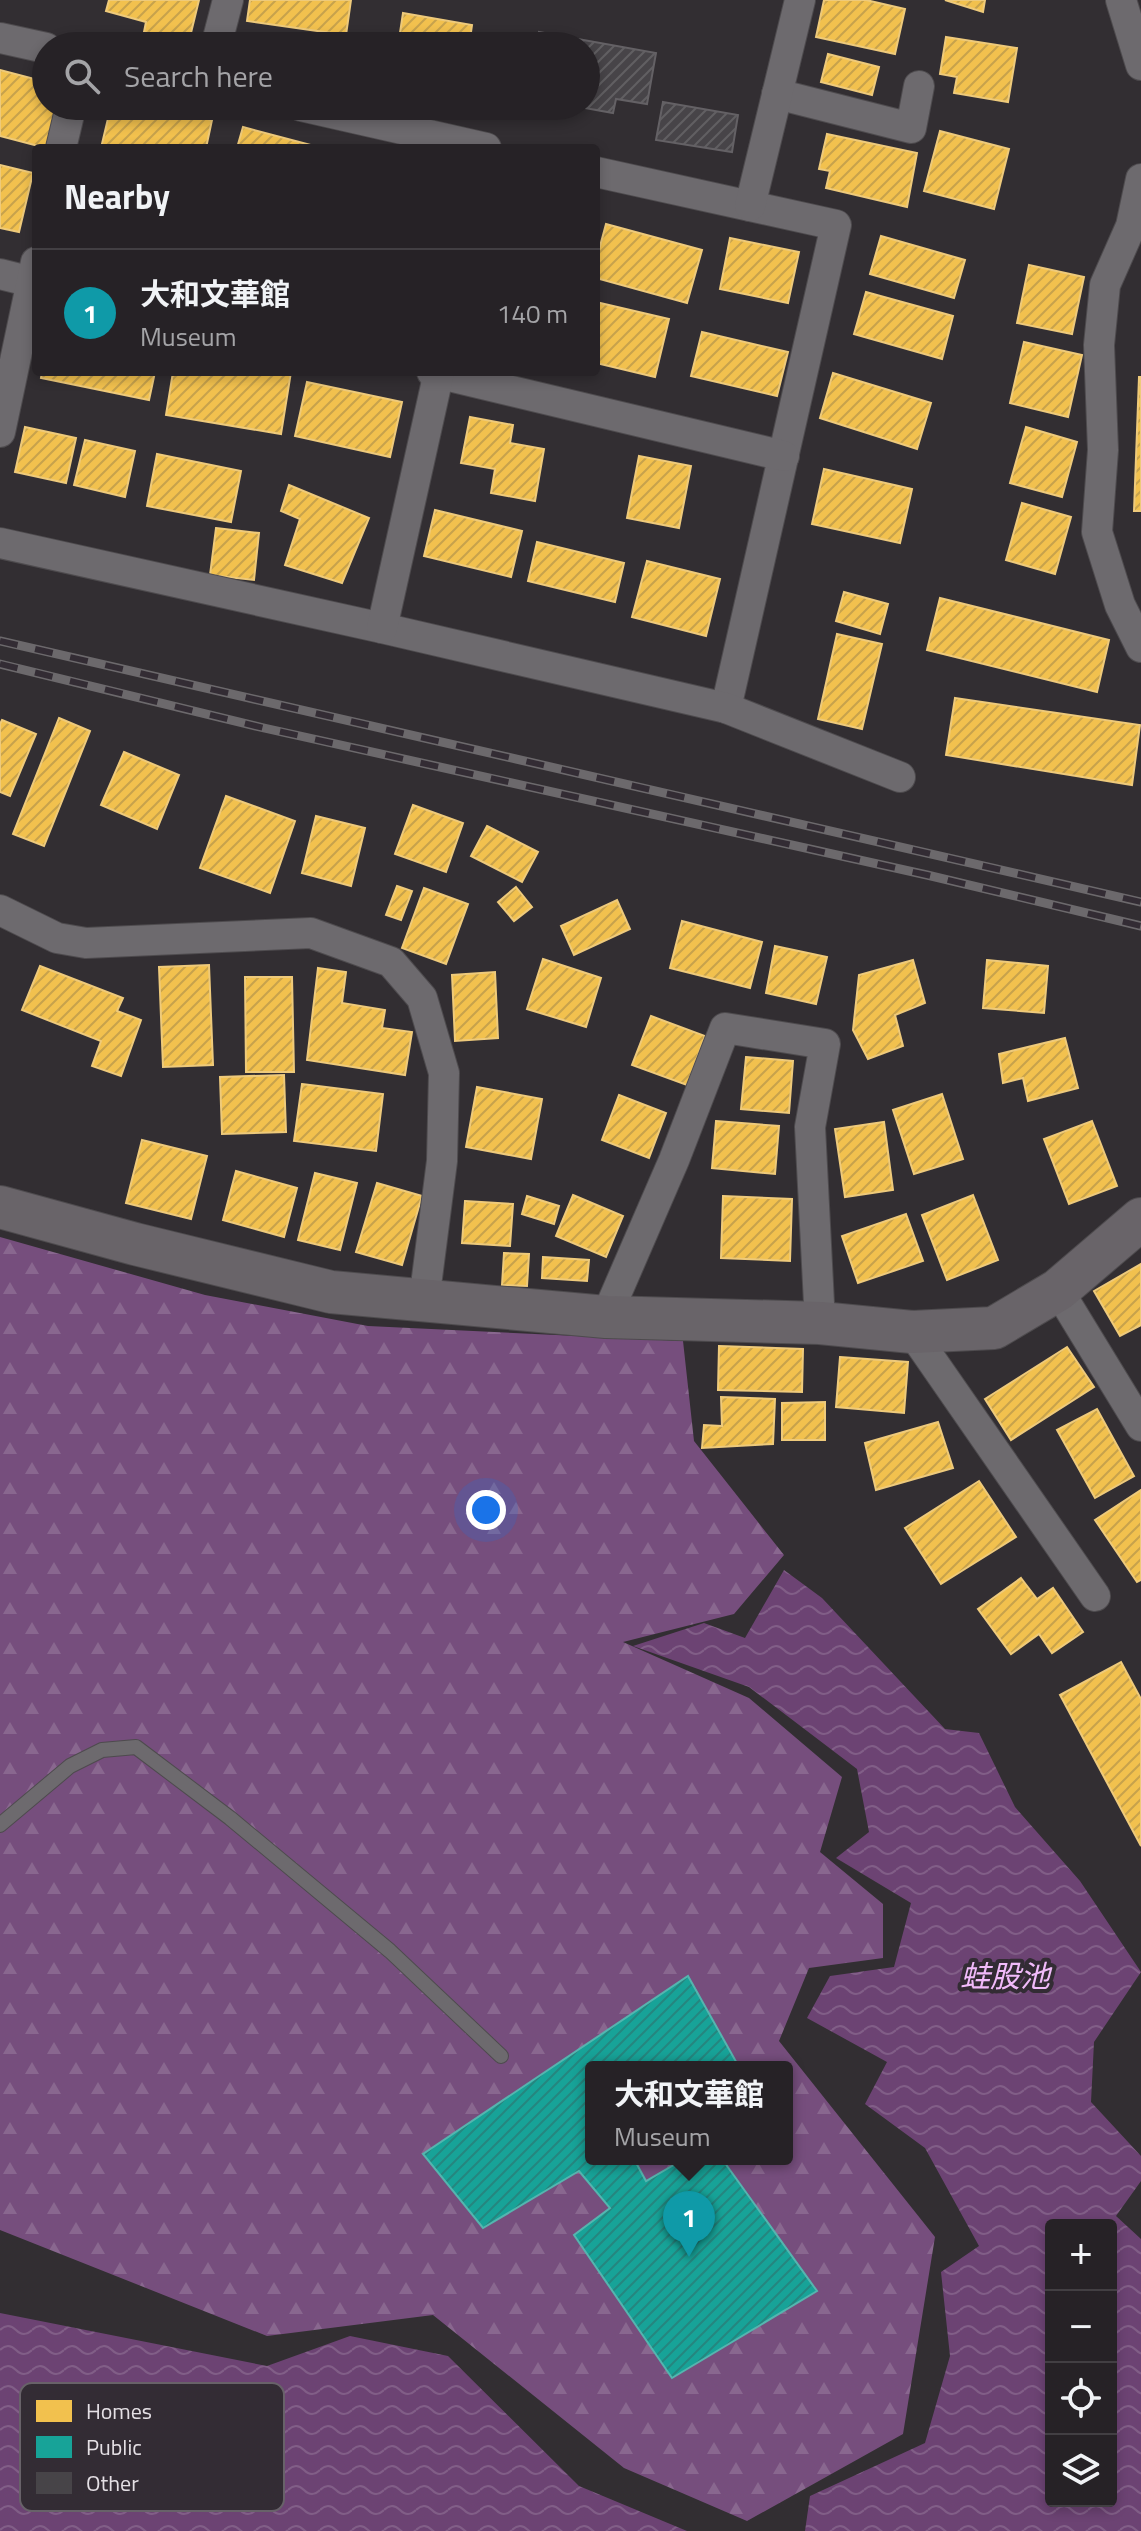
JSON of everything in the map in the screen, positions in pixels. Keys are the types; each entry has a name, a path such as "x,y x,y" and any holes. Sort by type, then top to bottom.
{"street":[{"path":"220,32 228,0"},
{"path":"750,206 800,0"},
{"path":"1121,0 1141,65"},
{"path":"0,38 32,45"},
{"path":"777,94 911,128 919,86"},
{"path":"62,144 68,120"},
{"path":"382,120 491,139"},
{"path":"600,173 836,225 726,708"},
{"path":"1141,179 1131,226 1105,285 1099,345 1103,450 1097,532 1120,605 1141,647"},
{"path":"0,274 32,275"},
{"path":"0,432 32,288"},
{"path":"382,628 436,376"},
{"path":"454,376 784,456"},
{"path":"0,543 726,708 900,777"},
{"path":"0,910 57,938 86,943 311,933 391,962 422,998 444,1073 442,1161 424,1301"},
{"path":"606,1317 674,1160 725,1028 825,1044 810,1127 820,1323"},
{"path":"0,1207 331,1292 606,1317 820,1323 912,1332 994,1328 1058,1290 1141,1219"},
{"path":"1058,1290 1141,1426"},
{"path":"912,1332 1095,1596"}],"lane":[{"path":"0,1825 70,1766 102,1750 136,1747 230,1818 390,1951 501,2056"}],"green space":[{"path":"0,1237 205,1295 368,1326 683,1341 694,1441 784,1555 734,1614 623,1642 749,1698 842,1777 820,1852 883,1904 883,1958 809,1968 779,2041 935,2237 903,2434 747,2521 624,2468 433,2315 267,2336 0,2230"}],"water":[{"name":"蛙股池","path":"784,1570 822,1598 945,1729 979,1733 1015,1807 1080,1881 1141,1972 1094,2042 1091,2102 1141,2156 1141,2181 1116,2216 1141,2239 1141,2531 805,2531 810,2496 925,2443 950,2356 941,2272 979,2246 925,2148 865,2104 887,2062 807,2018 830,1976 894,1967 911,1903 836,1858 869,1832 857,1769 749,1687 633,1646 704,1623 745,1638"},
{"path":"0,2313 267,2366 350,2336 448,2356 579,2486 687,2531 0,2531"}],"building: Homes":[{"path":"109,0 199,0 191,32 144,32 146,22 106,11"},
{"path":"250,0 351,0 346,32 247,21"},
{"path":"824,0 866,0 905,9 895,54 816,37"},
{"path":"945,0 985,0 983,12"},
{"path":"403,13 472,25 471,32 400,32"},
{"path":"946,37 1017,48 1008,102 954,93 957,77 940,74"},
{"path":"828,54 879,67 872,95 821,82"},
{"path":"0,70 32,78 32,120 53,120 47,144 32,144 0,136"},
{"path":"108,120 212,120 207,144 102,144"},
{"path":"243,127 307,144 238,144"},
{"path":"940,131 1009,149 994,209 924,191"},
{"path":"827,134 917,153 907,207 826,188 830,171 819,169"},
{"path":"0,165 32,173 19,232 0,228"},
{"path":"606,224 702,250 687,303 600,279 600,246"},
{"path":"881,236 965,260 954,298 870,274"},
{"path":"730,238 799,252 788,303 720,289"},
{"path":"1029,265 1084,277 1072,334 1017,323"},
{"path":"866,292 953,316 942,359 854,334"},
{"path":"600,303 669,319 655,377 600,364"},
{"path":"702,332 788,352 777,396 691,376"},
{"path":"1024,342 1082,355 1068,417 1010,403"},
{"path":"833,373 931,403 917,449 820,418"},
{"path":"41,376 154,376 149,400"},
{"path":"172,376 290,376 281,434 166,415"},
{"path":"1139,377 1141,511 1134,511"},
{"path":"307,382 402,402 390,457 295,436"},
{"path":"470,417 513,425 510,443 544,449 535,501 491,493 495,469 461,463"},
{"path":"25,427 76,438 66,483 15,472"},
{"path":"1026,427 1077,442 1062,497 1010,483"},
{"path":"85,440 135,451 125,497 74,485"},
{"path":"157,454 241,471 231,522 147,506"},
{"path":"639,456 691,466 679,528 627,518"},
{"path":"824,469 912,489 900,543 812,524"},
{"path":"289,485 369,518 342,583 285,565 300,519 281,511"},
{"path":"1022,503 1071,517 1055,574 1006,560"},
{"path":"435,510 522,531 511,577 424,556"},
{"path":"216,528 259,533 254,580 210,575"},
{"path":"537,542 624,563 615,602 528,581"},
{"path":"647,561 720,579 706,636 632,617"},
{"path":"844,592 888,604 880,634 836,621"},
{"path":"940,598 1109,640 1097,692 927,650"},
{"path":"837,634 882,644 862,729 818,719"},
{"path":"955,698 1140,725 1132,785 946,755"},
{"path":"59,718 90,731 44,846 13,834"},
{"path":"2,720 36,734 10,796 0,792"},
{"path":"124,752 179,775 157,829 101,805"},
{"path":"226,796 295,821 270,893 200,868"},
{"path":"413,805 463,823 446,872 395,854"},
{"path":"316,816 365,828 351,886 302,873"},
{"path":"487,826 538,852 522,882 471,856"},
{"path":"397,886 412,891 401,920 386,915"},
{"path":"516,887 532,907 514,921 498,902"},
{"path":"424,888 468,904 446,964 402,948"},
{"path":"617,900 630,929 574,955 561,926"},
{"path":"682,921 762,942 750,988 670,968"},
{"path":"775,946 827,957 816,1004 766,993"},
{"path":"543,959 601,978 586,1027 527,1009"},
{"path":"913,960 925,1003 895,1015 903,1046 868,1059 853,1030 859,975"},
{"path":"987,960 1048,966 1044,1013 983,1008"},
{"path":"209,965 213,1065 163,1067 159,967"},
{"path":"40,966 123,998 117,1011 141,1020 121,1076 92,1066 101,1041 22,1010"},
{"path":"318,968 346,972 342,1003 385,1010 382,1028 412,1032 405,1075 307,1060"},
{"path":"495,972 498,1038 455,1041 452,975"},
{"path":"245,977 292,977 294,1072 246,1072"},
{"path":"651,1016 705,1036 687,1085 632,1065"},
{"path":"1065,1038 1078,1088 1028,1101 1023,1078 1003,1083 999,1054"},
{"path":"746,1057 793,1061 789,1113 741,1109"},
{"path":"284,1075 286,1132 222,1134 220,1077"},
{"path":"302,1084 383,1094 376,1151 294,1141"},
{"path":"477,1087 542,1099 531,1159 466,1147"},
{"path":"942,1094 963,1159 914,1174 893,1110"},
{"path":"619,1095 666,1113 649,1158 602,1140"},
{"path":"716,1121 779,1126 775,1174 712,1168"},
{"path":"1092,1121 1117,1186 1069,1204 1044,1139"},
{"path":"884,1122 893,1190 845,1197 835,1129"},
{"path":"142,1140 207,1156 191,1219 126,1203"},
{"path":"236,1171 297,1188 284,1237 223,1220"},
{"path":"315,1173 357,1183 340,1250 298,1240"},
{"path":"377,1183 422,1196 402,1265 356,1252"},
{"path":"573,1195 623,1216 606,1257 556,1236"},
{"path":"973,1195 998,1260 947,1280 922,1215"},
{"path":"527,1196 559,1206 554,1224 522,1214"},
{"path":"723,1196 792,1199 790,1261 721,1258"},
{"path":"465,1201 513,1204 510,1246 462,1243"},
{"path":"906,1214 923,1261 858,1283 842,1236"},
{"path":"504,1253 529,1254 527,1286 502,1285"},
{"path":"543,1257 589,1260 587,1281 542,1278"},
{"path":"1141,1264 1141,1325 1120,1336 1094,1291"},
{"path":"719,1346 803,1349 802,1392 718,1390"},
{"path":"1067,1347 1094,1387 1011,1440 985,1399"},
{"path":"840,1357 908,1362 904,1413 836,1407"},
{"path":"721,1397 775,1399 773,1444 702,1448 704,1425 722,1426"},
{"path":"825,1402 825,1440 782,1440 782,1403"},
{"path":"1097,1409 1134,1476 1095,1498 1057,1430"},
{"path":"938,1422 953,1468 876,1490 865,1443"},
{"path":"979,1481 1016,1537 941,1584 905,1528"},
{"path":"1141,1490 1141,1580 1137,1582 1095,1520"},
{"path":"1021,1578 1037,1599 1053,1588 1083,1632 1052,1653 1039,1634 1011,1654 978,1609"},
{"path":"1121,1662 1141,1699 1141,1846 1060,1695"}],"building: Public":[{"path":"688,1976 736,2061 585,2061 585,2165 637,2165 646,2181 674,2165 726,2165 817,2291 672,2378 574,2235 610,2208 579,2171 483,2228 423,2154"}],"building: Other":[{"path":"600,43 656,53 647,104 616,99 613,113 600,111"},
{"path":"663,102 738,115 732,152 656,140"}],"railway":[{"path":"0,641 1141,902"},
{"path":"0,664 264,728 927,875 1141,926"}],"place":[{"name":"大和文華館","path":"689,2257"}]}
